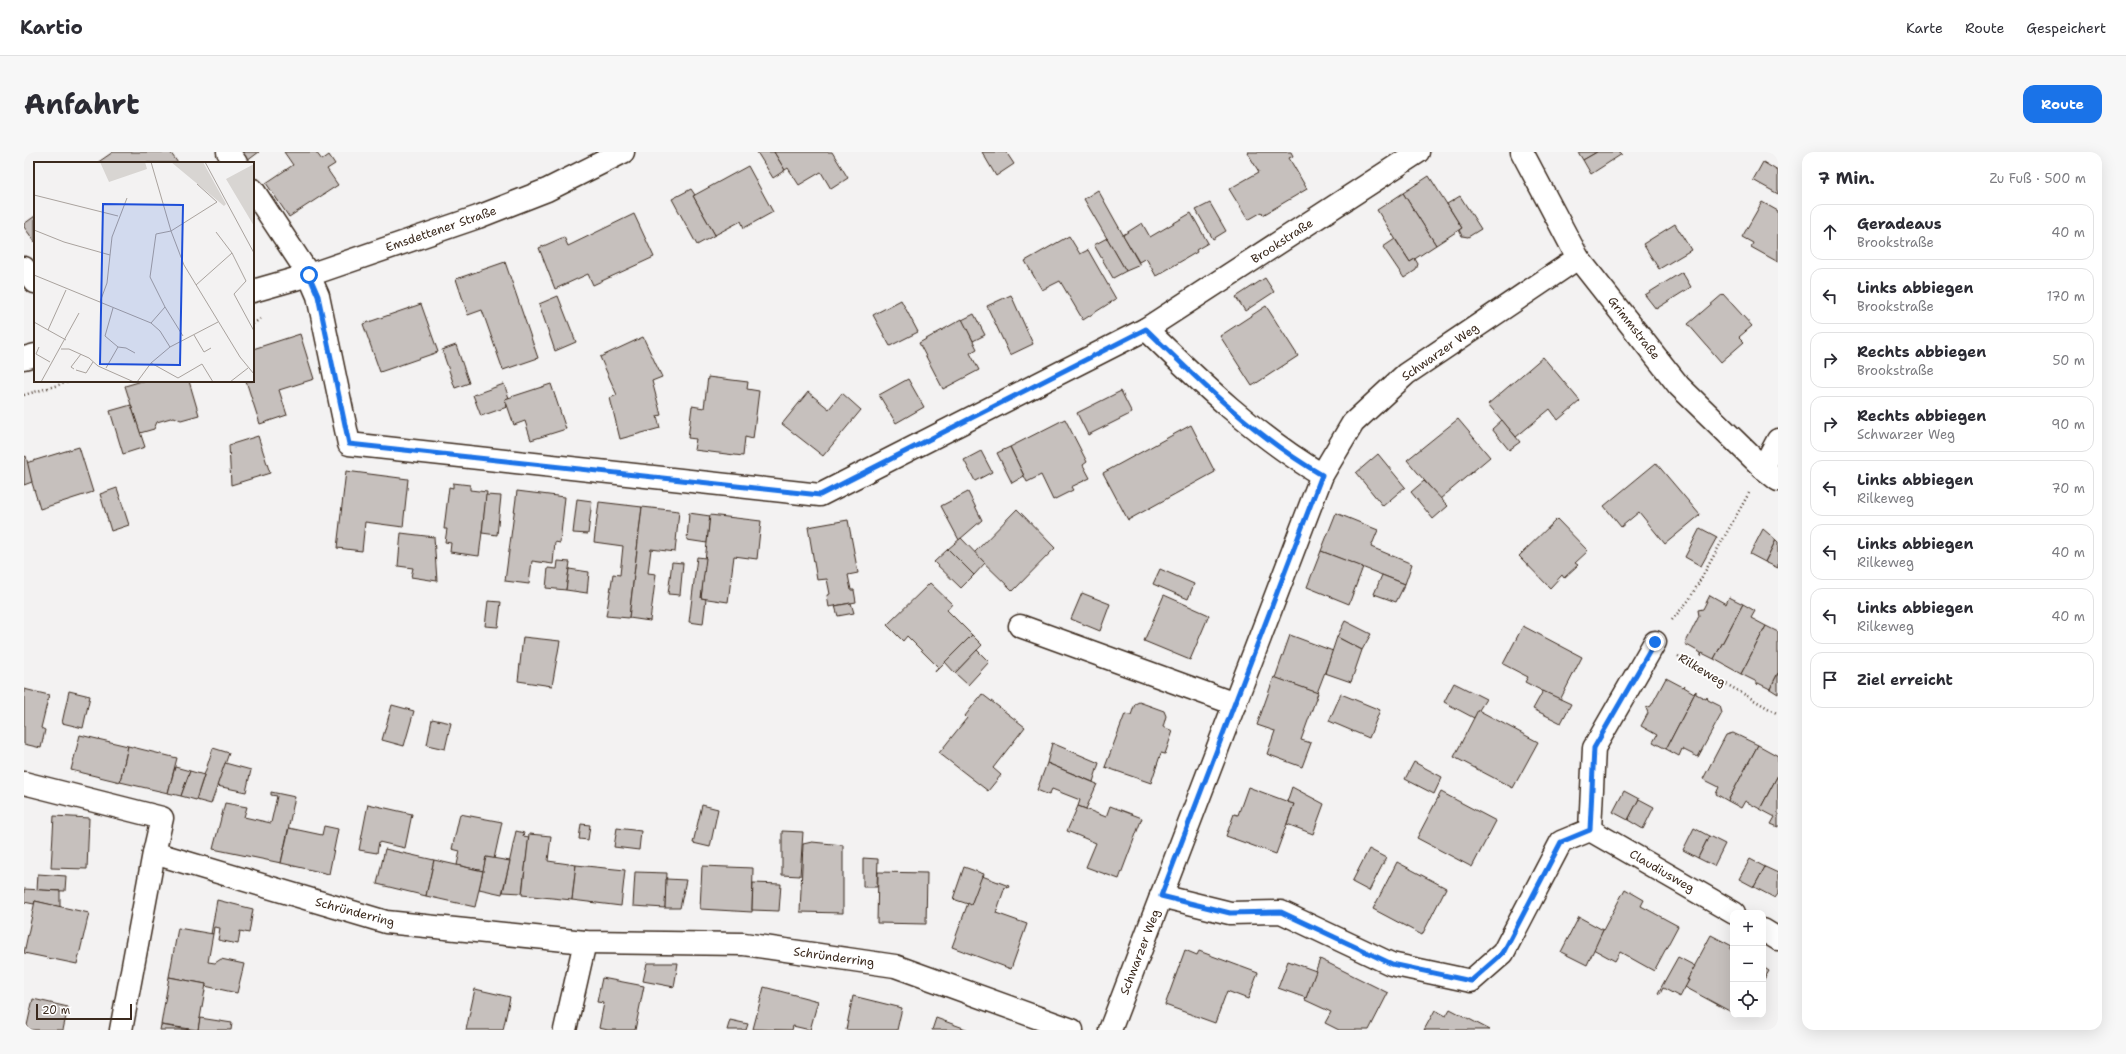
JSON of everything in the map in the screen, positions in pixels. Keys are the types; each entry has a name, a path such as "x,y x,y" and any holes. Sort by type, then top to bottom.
{"street":[{"path":"228,152 235,162"},
{"name":"Emsdettener Straße","path":"254,291 309,275 478,217 547,190 623,152"},
{"name":"Brookstraße","path":"309,275 318,296 349,444 820,495 1146,329 1418,152"},
{"name":"Grimmstraße","path":"1522,152 1578,258 1679,386 1771,474"},
{"path":"254,192 309,275"},
{"name":"Schwarzer Weg","path":"1110,1030 1322,475 1352,423 1406,374 1578,258"},
{"path":"24,268 34,281"},
{"path":"1146,329 1241,419 1295,459 1322,475"},
{"path":"24,358 34,355"},
{"path":"1771,474 1778,440"},
{"path":"1020,626 1235,704"},
{"path":"1161,896 1230,913 1281,912 1392,964 1471,981 1503,953 1561,842 1590,830 1594,748 1655,642"},
{"path":"24,783 162,818 154,853 121,1030"},
{"name":"Claudiusweg","path":"1590,830 1730,911"},
{"name":"Schründerring","path":"154,853 386,922 585,942 744,944 895,966 1072,1030"},
{"path":"1766,932 1778,939"},
{"path":"565,1030 585,942"}],"path":[{"path":"24,396 69,382"},
{"path":"1655,642 1689,600 1771,474"},
{"name":"Rilkeweg","path":"1655,642 1778,714"}],"building":[{"path":"113,152 170,152 177,162 98,162"},
{"path":"240,152 259,152 247,161"},
{"path":"284,152 316,152 322,160 329,155 335,164 327,169 338,185 289,217 266,183 293,165"},
{"path":"757,152 774,152 785,170 773,178"},
{"path":"774,152 832,152 848,178 831,189 821,172 799,185 788,168 785,170"},
{"path":"982,152 1006,152 1014,164 996,176"},
{"path":"1247,152 1291,152 1293,156 1289,158 1307,189 1263,215 1262,212 1248,220 1229,189 1259,172"},
{"path":"1578,152 1597,152 1583,160"},
{"path":"1597,152 1620,152 1622,154 1591,174 1583,160"},
{"path":"1763,162 1778,171 1778,194 1753,180"},
{"path":"748,166 773,212 744,228 741,221 715,235 693,196"},
{"path":"1429,176 1462,228 1436,245 1403,193"},
{"path":"691,189 695,195 693,196 715,235 697,245 672,199"},
{"path":"1098,190 1140,265 1126,271 1084,199"},
{"path":"1403,193 1436,245 1410,262 1377,210"},
{"path":"1460,196 1481,229 1468,237 1462,236 1459,230 1462,228 1447,204"},
{"path":"1762,202 1778,211 1778,262 1751,247 1753,243 1742,237"},
{"path":"1210,203 1226,231 1213,239 1196,210"},
{"path":"1191,213 1208,243 1196,250 1197,252 1156,276 1146,258 1139,262 1123,235 1142,223 1150,237"},
{"path":"634,214 654,257 593,285 588,274 555,289 539,248 564,237 568,246"},
{"path":"34,217 34,241 24,227 24,224"},
{"path":"1675,224 1691,250 1659,269 1643,244"},
{"path":"1069,236 1080,254 1088,250 1116,299 1083,320 1060,281 1042,290 1025,261"},
{"path":"1107,238 1126,271 1113,278 1094,245"},
{"path":"1395,239 1410,262 1415,259 1418,264 1416,270 1404,278 1383,247"},
{"path":"505,262 538,358 503,370 482,310 468,315 456,279"},
{"path":"1682,272 1691,287 1656,309 1645,295"},
{"path":"1265,278 1274,292 1245,311 1236,297"},
{"path":"1723,294 1752,326 1739,337 1744,342 1721,362 1688,324"},
{"path":"1011,295 1033,344 1010,355 987,306"},
{"path":"558,296 576,342 555,351 539,304"},
{"path":"901,300 918,332 890,346 873,315"},
{"path":"421,304 438,352 380,372 363,324"},
{"path":"1266,306 1298,356 1252,386 1220,336"},
{"path":"974,314 985,335 973,341 962,320"},
{"path":"962,319 977,349 970,353 979,370 943,389 919,343"},
{"path":"300,334 314,379 279,390 287,415 260,424 246,382 254,382 254,349"},
{"path":"643,337 662,377 652,381 661,415 657,416 660,428 620,439 610,398 617,395 600,357"},
{"path":"456,345 469,383 455,388 442,350"},
{"path":"1543,357 1580,401 1558,420 1550,409 1516,437 1488,404"},
{"path":"708,377 748,382 747,389 759,391 753,439 745,437 743,456 694,450 696,439 688,438 692,406 704,408"},
{"path":"908,379 924,407 896,423 879,395"},
{"path":"139,382 189,382 199,415 181,420 174,417 157,422 154,429 140,433 125,386"},
{"path":"504,384 509,398 505,399 507,407 481,416 473,395"},
{"path":"551,384 566,429 531,440 525,421 514,425 505,399"},
{"path":"1121,391 1132,413 1088,435 1077,413"},
{"path":"808,392 829,409 842,393 861,410 823,456 782,424"},
{"path":"131,405 145,447 123,454 110,411"},
{"path":"1065,419 1087,462 1083,465 1090,478 1071,487 1073,490 1053,500 1041,475 1027,482 1010,447"},
{"path":"1458,419 1490,457 1440,499 1407,460"},
{"path":"1502,420 1520,442 1509,450 1492,429"},
{"path":"1191,425 1215,472 1128,520 1103,473"},
{"path":"258,436 270,473 231,485 229,445"},
{"path":"79,447 93,492 40,509 26,463"},
{"path":"1010,447 1024,476 1012,483 997,453"},
{"path":"981,451 992,472 975,481 964,460"},
{"path":"1378,454 1405,487 1383,506 1356,473"},
{"path":"26,456 32,482 24,485 24,457"},
{"path":"1656,463 1700,515 1665,544 1639,512 1621,527 1604,506"},
{"path":"346,471 408,479 403,527 365,522 362,551 337,548"},
{"path":"1424,481 1448,506 1433,519 1411,492"},
{"path":"453,483 470,485 470,490 487,492 479,556 450,552 451,543 445,542 447,529 444,529 449,487 453,488"},
{"path":"117,488 129,525 111,531 100,494"},
{"path":"517,491 565,497 560,543 555,542 553,564 532,561 529,584 505,581"},
{"path":"968,492 982,520 959,540 941,506"},
{"path":"486,495 501,496 497,535 482,533"},
{"path":"577,499 592,501 588,534 573,533"},
{"path":"599,502 642,507 629,618 606,616 613,574 620,575 623,546 594,542"},
{"path":"642,507 679,511 675,552 651,549 648,573 656,574 650,621 629,618"},
{"path":"1017,509 1055,548 1013,591 974,553"},
{"path":"689,513 710,516 707,543 687,540"},
{"path":"1336,513 1378,530 1371,547 1412,564 1405,584 1321,551"},
{"path":"710,515 761,521 757,559 734,556 728,602 701,598"},
{"path":"1557,519 1588,551 1575,563 1578,565 1564,578 1562,575 1550,588 1519,556"},
{"path":"848,520 858,573 848,575 851,590 854,590 856,602 829,607 827,595 830,594 827,579 817,580 808,527"},
{"path":"1700,528 1717,537 1701,566 1685,557"},
{"path":"1763,529 1776,540 1765,562 1750,554"},
{"path":"401,533 434,537 437,581 411,577 413,568 398,566"},
{"path":"961,538 985,563 974,575 948,549"},
{"path":"1776,540 1778,542 1778,568 1765,562"},
{"path":"948,549 974,575 961,588 934,562"},
{"path":"1321,551 1363,567 1349,604 1307,587"},
{"path":"697,557 706,558 701,598 706,599 703,624 689,622"},
{"path":"558,561 570,562 566,590 546,588 548,568 557,569"},
{"path":"672,562 683,563 680,595 668,594"},
{"path":"569,569 589,572 587,593 566,590"},
{"path":"1160,569 1194,584 1188,599 1153,584"},
{"path":"1382,575 1405,584 1396,602 1374,594"},
{"path":"930,583 952,604 947,610 972,635 935,672 938,667 907,636 903,641 887,625"},
{"path":"1082,593 1110,604 1100,631 1071,619"},
{"path":"1164,595 1209,615 1190,660 1144,641"},
{"path":"1710,595 1726,604 1729,597 1743,604 1714,659 1702,653 1701,656 1701,653 1685,644 1699,616 1698,610 1703,609"},
{"path":"488,601 501,602 498,627 485,626"},
{"path":"851,603 854,613 838,616 835,606"},
{"path":"1743,604 1755,611 1751,618 1766,626 1741,674 1714,659"},
{"path":"1345,621 1371,634 1362,650 1337,637"},
{"path":"1523,626 1582,657 1560,700 1525,682 1528,677 1503,664"},
{"path":"1766,626 1778,632 1778,673 1770,689 1758,683 1757,685 1757,682 1741,674"},
{"path":"972,635 982,645 955,673 945,662"},
{"path":"1290,635 1333,651 1317,693 1275,678"},
{"path":"523,637 560,641 552,686 518,681"},
{"path":"1337,637 1362,650 1351,682 1325,673"},
{"path":"977,650 989,662 968,685 955,673"},
{"path":"1778,673 1778,694 1770,689"},
{"path":"1274,677 1318,693 1301,740 1311,743 1302,767 1267,754 1275,731 1257,725"},
{"path":"1666,678 1683,687 1685,685 1684,687 1694,693 1696,691 1666,749 1653,742 1657,735 1641,726 1648,713 1646,708 1651,706"},
{"path":"1454,683 1486,699 1474,718 1444,702"},
{"path":"24,689 49,695 41,728 45,730 41,748 24,744"},
{"path":"69,691 90,696 83,728 62,723"},
{"path":"1543,691 1571,704 1561,723 1533,709"},
{"path":"1696,691 1696,694 1706,699 1707,697 1708,700 1720,706 1722,713 1698,757 1682,749 1679,756 1666,749"},
{"path":"982,694 1025,727 993,768 1001,775 988,791 939,753 967,718 965,716"},
{"path":"1341,694 1380,710 1369,738 1329,721"},
{"path":"1139,702 1164,711 1166,716 1163,727 1173,731 1165,754 1161,753 1151,783 1105,767 1125,714 1131,715 1135,704"},
{"path":"392,705 414,711 404,746 382,740"},
{"path":"1478,710 1538,742 1513,788 1454,757"},
{"path":"432,719 451,723 445,749 427,745"},
{"path":"1733,733 1758,745 1728,801 1716,794 1719,787 1703,779 1726,735"},
{"path":"80,735 128,746 120,782 71,770"},
{"path":"1052,743 1099,763 1093,782 1047,763"},
{"path":"1758,745 1778,756 1778,775 1760,809 1745,801 1741,808 1728,801"},
{"path":"128,746 177,758 168,793 120,782"},
{"path":"213,748 229,753 211,804 196,800"},
{"path":"1414,762 1442,777 1434,794 1405,779"},
{"path":"225,763 251,770 246,792 217,786"},
{"path":"1047,763 1097,784 1086,809 1078,806 1080,800 1052,789 1049,795 1037,790"},
{"path":"175,767 190,771 181,796 168,793"},
{"path":"190,771 204,775 196,800 181,796"},
{"path":"1778,775 1778,827 1771,824 1775,817 1760,809"},
{"path":"1248,787 1294,804 1276,854 1226,836 1234,814 1238,815"},
{"path":"1292,787 1324,804 1313,834 1287,824 1294,804 1287,802"},
{"path":"1624,791 1639,799 1628,820 1613,812"},
{"path":"271,792 295,797 281,863 213,849 225,803 247,807 244,817 271,823 277,796 271,795"},
{"path":"1441,792 1496,821 1472,867 1417,838"},
{"path":"1639,799 1654,807 1643,829 1628,820"},
{"path":"368,804 412,814 405,848 379,842 377,853 359,850"},
{"path":"702,805 718,809 710,847 693,843"},
{"path":"1078,806 1106,817 1110,806 1142,818 1119,879 1086,867 1096,843 1067,831"},
{"path":"460,814 502,822 494,859 486,857 483,871 457,865 460,851 452,849"},
{"path":"54,816 89,818 87,869 51,868"},
{"path":"581,824 590,825 588,840 579,839"},
{"path":"324,826 338,829 329,874 281,863 289,828 322,835"},
{"path":"617,828 641,831 639,850 614,847"},
{"path":"1694,828 1709,836 1698,858 1683,850"},
{"path":"516,831 524,833 523,836 529,837 522,893 503,892"},
{"path":"782,831 803,832 800,876 782,875"},
{"path":"529,834 551,836 548,861 576,865 572,900 522,895"},
{"path":"1709,836 1725,844 1714,866 1698,858"},
{"path":"812,842 843,845 843,913 800,912 803,844"},
{"path":"385,849 434,860 426,896 377,884"},
{"path":"1369,849 1386,858 1369,891 1352,882"},
{"path":"486,857 510,861 502,894 479,889"},
{"path":"863,858 878,859 877,887 863,887"},
{"path":"1750,859 1765,867 1754,887 1739,879"},
{"path":"434,860 483,871 475,907 426,896"},
{"path":"1397,862 1446,888 1422,935 1373,909"},
{"path":"576,865 625,870 621,906 572,900"},
{"path":"702,866 753,868 752,912 700,909"},
{"path":"964,867 984,874 971,905 953,899"},
{"path":"1765,867 1778,873 1778,894 1775,898 1754,887"},
{"path":"635,872 667,873 665,908 633,906"},
{"path":"878,872 927,873 926,924 877,923"},
{"path":"38,874 66,876 65,891 37,890"},
{"path":"982,876 1009,886 1008,888 1005,887 996,913 1027,924 1011,969 952,947 968,903 971,905"},
{"path":"666,879 686,880 680,908 665,908"},
{"path":"753,883 781,884 779,911 752,910"},
{"path":"24,889 60,891 60,907 35,901 34,904 24,902"},
{"path":"1625,889 1644,900 1641,906 1678,926 1654,971 1620,952 1615,961 1593,949"},
{"path":"217,900 253,909 249,933 240,931 238,944 218,940 220,928 214,927 213,934 211,934"},
{"path":"35,901 89,913 77,964 24,953"},
{"path":"1579,917 1603,930 1587,965 1561,952"},
{"path":"178,928 213,934 208,962 215,963 221,959 244,964 237,993 205,986 206,984 169,977"},
{"path":"1711,935 1730,945 1730,1011 1685,987 1689,980 1687,980"},
{"path":"1185,950 1197,955 1199,951 1258,973 1248,999 1227,991 1215,1023 1165,1005"},
{"path":"1678,957 1695,966 1680,997 1663,988 1660,994 1658,993"},
{"path":"1320,959 1388,993 1369,1030 1339,1030 1325,1023 1331,1012 1305,1000"},
{"path":"1288,961 1316,971 1306,998 1278,988"},
{"path":"647,963 678,963 674,987 643,981"},
{"path":"1766,969 1769,971 1766,976"},
{"path":"169,977 206,984 198,1030 161,1025"},
{"path":"602,978 644,986 635,1030 608,1030 599,1028 604,1003 597,1002"},
{"path":"764,987 818,1001 810,1030 793,1026 792,1030 753,1029"},
{"path":"475,989 510,997 503,1030 466,1030"},
{"path":"853,996 902,1008 897,1030 846,1030"},
{"path":"33,999 68,1007 63,1030 26,1030"},
{"path":"1450,1009 1490,1030 1424,1030 1435,1010 1446,1016"},
{"path":"200,1018 232,1023 231,1030 198,1030"},
{"path":"936,1018 969,1030 932,1030"},
{"path":"730,1020 748,1024 746,1030 727,1030"},
{"path":"161,1025 190,1030 160,1030"}],"route":[{"path":"309,275 318,296 349,444 820,495 1146,329 1198,381 1241,419 1295,459 1322,475 1161,896 1230,913 1281,912 1392,964 1471,981 1503,953 1561,842 1590,830 1594,748 1655,642"}]}
